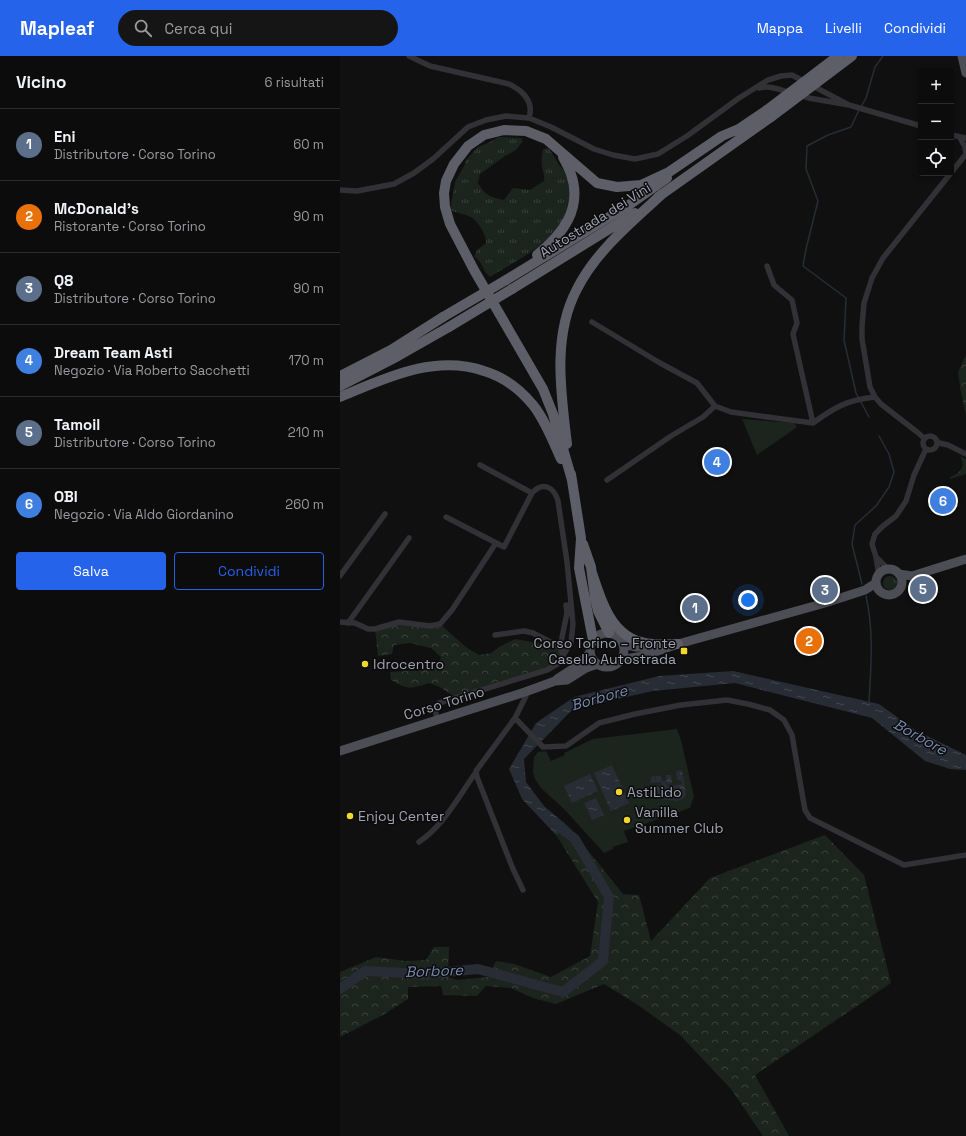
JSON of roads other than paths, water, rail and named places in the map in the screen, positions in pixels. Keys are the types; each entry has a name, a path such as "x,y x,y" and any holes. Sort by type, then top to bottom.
{"highway":[{"name":"Autostrada dei Vini","path":"340,386 398,356 449,327 509,284 741,128 769,114 838,56"},
{"name":"Autostrada dei Vini","path":"340,376 391,350 443,318 509,284 633,214 769,114 852,56"},
{"path":"572,480 553,414 543,389 457,239 450,224 445,206 444,193 446,181 454,164 468,146 484,135 504,130 526,132 546,140 597,183 617,187 641,185 669,172 722,136 741,128"},
{"path":"509,284 560,234 571,216 575,194 572,175 561,152"},
{"path":"593,640 579,568 580,538 560,380 562,337 569,306 577,288 604,250 662,194"},
{"path":"340,397 387,378 435,365 455,364 494,374 506,380 515,387 534,406 572,480"},
{"path":"580,538 601,599 615,626 636,641 652,644 678,644"},
{"path":"592,573 598,611 609,633"}],"main road":[{"path":"962,56 966,73"},
{"name":"Corso Torino","path":"555,681 567,680 586,668 598,664 602,666 612,666 620,660 643,656 678,644 865,590 878,587 886,595 894,594 900,589 902,584 912,576 966,559"},
{"path":"878,587 880,573 889,570"},
{"name":"Corso Torino","path":"889,570 893,570 899,574 912,576"},
{"path":"899,574 902,579 902,584"},
{"path":"598,664 590,653 590,647 593,640 600,634 609,633"},
{"name":"Corso Torino","path":"609,633 618,637 623,644 635,647 651,648 678,644"},
{"path":"620,660 623,655 623,644"},
{"name":"Corso Torino","path":"340,751 555,681 578,666 590,653"}],"street":[{"path":"409,56 430,66 509,84 517,88 528,99 531,110 529,118"},
{"path":"340,190 357,191 394,184 414,174 468,127 486,120 506,116 529,118 594,149 613,155 636,159 658,154 687,136 739,98 768,80 781,76 792,75 849,105"},
{"path":"754,89 764,87 775,88 809,98 849,105 918,125"},
{"path":"924,438 881,404 875,397 870,387 862,339 862,314 872,278 883,258 965,156 964,139 954,136"},
{"path":"767,266 774,285 792,300 797,323 793,334 813,423"},
{"path":"592,322 660,363 697,383 715,406 731,412 813,423 834,408 852,401 875,397"},
{"path":"608,480 671,436 703,417 715,406"},
{"path":"924,438 927,435 932,436 939,443 948,445 966,454"},
{"path":"924,438 923,446 926,449"},
{"path":"926,449 933,449 936,446 937,441"},
{"path":"880,573 872,544 875,534 896,516 906,501 914,475 926,449"},
{"path":"480,465 532,493"},
{"path":"437,720 435,707 439,703 547,670 559,663 571,642 573,624 567,562 558,501 556,493 552,488 544,486 536,488 504,547 446,517"},
{"path":"340,576 385,514"},
{"path":"348,623 409,538"},
{"path":"340,622 355,623 368,629 375,629 399,622 430,626 440,624 452,610 496,544"},
{"path":"876,557 889,570"},
{"path":"563,656 560,647 567,613 566,605"},
{"path":"495,634 524,631 533,633 560,647"},
{"path":"419,842 429,836 442,821 515,718 526,696 525,692"},
{"path":"515,718 543,747 566,746 599,722 681,705 726,700 770,710 784,720 792,734 805,810 810,818 904,865 966,855"},
{"path":"476,772 476,777 523,890"}],"water":[{"path":"733,671 879,704 915,730 966,755 966,770 950,769 925,761 872,718 735,683 653,691 573,709 524,759 526,782 544,806 569,827 556,835 522,799 509,769 536,723 574,697 659,676"},
{"path":"612,765 629,803 611,811 594,773"},
{"path":"682,770 686,794 684,798 677,801 660,799 658,792 654,789 657,786 660,789 662,784 660,782 651,783 651,777 655,776 656,781 656,776 661,776 662,781 664,782 666,780 666,775 671,775 672,783 668,784 666,782 665,783 667,785 673,786 682,784 682,781 677,780 676,771"},
{"path":"590,774 598,791 572,803 564,786"},
{"path":"596,798 604,815 592,820 584,803"}],"waterway":[{"path":"861,107 866,98 875,67 883,56"},
{"path":"859,110 851,127 828,135 807,146 806,169 818,201 803,266 846,298 844,340 856,393 869,417"},
{"path":"862,584 852,544 855,525 876,506 889,487 894,472 889,454 879,436"},
{"path":"866,596 869,609 871,636 869,702"},
{"name":"Borbore","path":"340,989 365,971 425,974 478,969 563,992 603,961 609,897 575,839 553,822"}],"place":[{"name":"Dream Team Asti","path":"717,462"},
{"name":"OBI","path":"943,501"},
{"name":"Tamoil","path":"923,589"},
{"name":"Q8","path":"825,590"},
{"name":"Eni","path":"695,608"},
{"name":"McDonald's","path":"809,641"},
{"name":"Corso Torino – Fronte Casello Autostrada","path":"684,651"},
{"name":"Idrocentro","path":"365,664"},
{"name":"AstiLido","path":"619,792"},
{"name":"Enjoy Center","path":"350,816"},
{"name":"Vanilla Summer Club","path":"627,820"}]}
